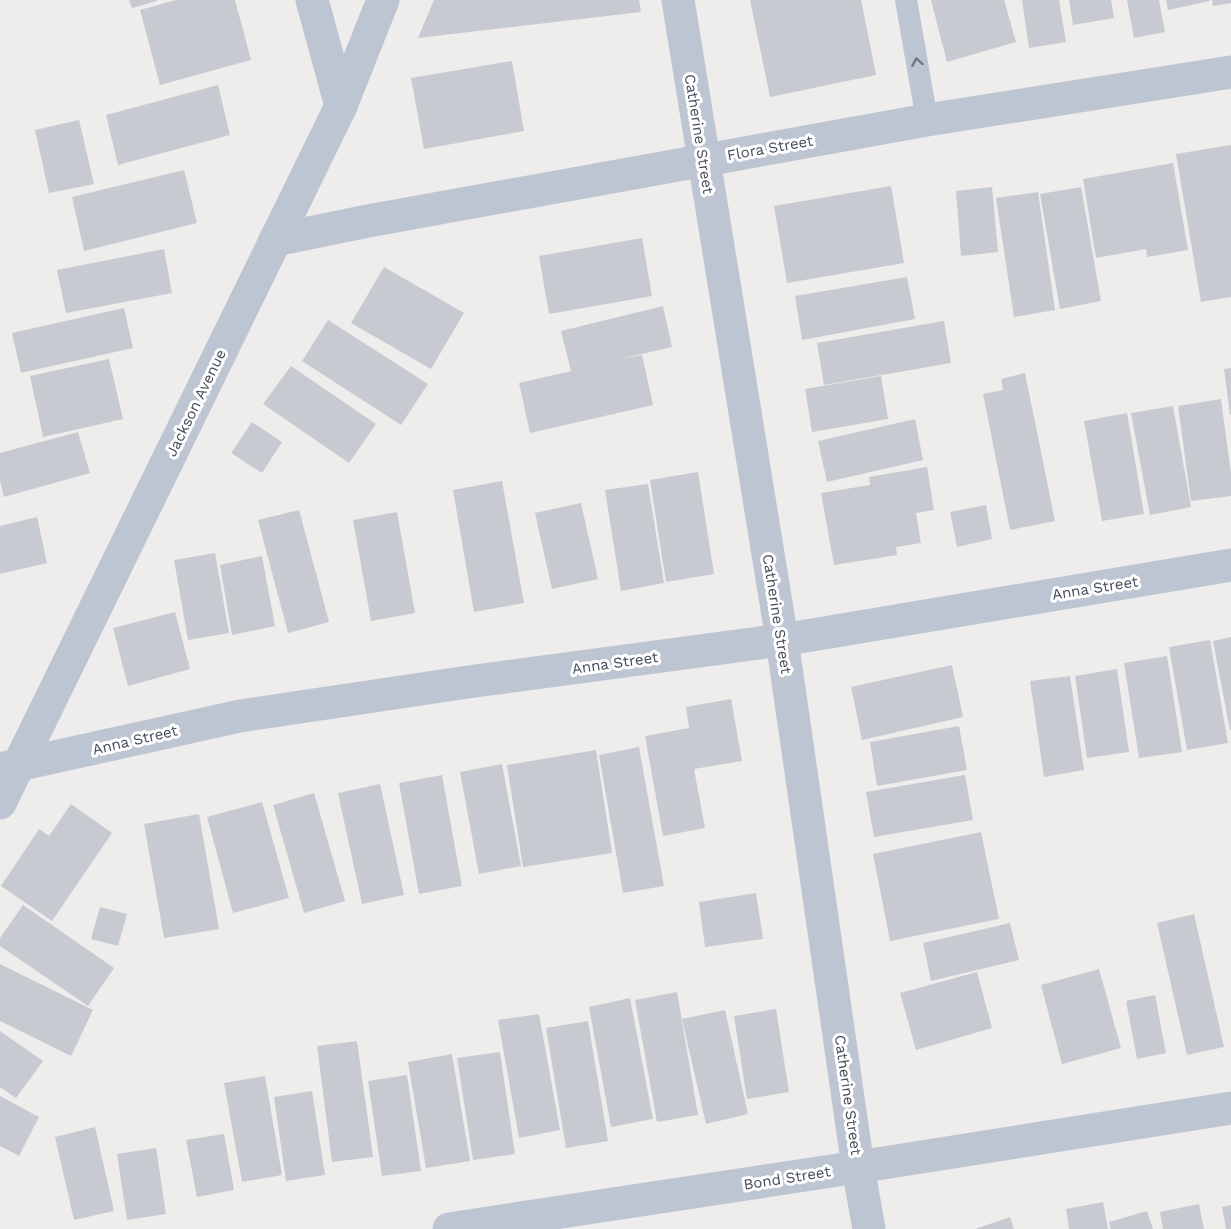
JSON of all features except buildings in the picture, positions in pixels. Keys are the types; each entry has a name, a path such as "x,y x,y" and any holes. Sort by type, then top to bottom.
{"street":[{"path":"312,0 341,106"},
{"name":"Jackson Avenue","path":"0,804 9,767 341,106 383,0"},
{"name":"Catherine Street","path":"678,0 782,640 858,1167 869,1229"},
{"name":"Flora Street","path":"275,240 368,221 927,120 1231,72"},
{"name":"Anna Street","path":"9,767 240,716 475,681 782,640 1231,565"},
{"name":"Bond Street","path":"449,1229 1231,1108"}],"lane":[{"path":"906,0 927,120"}]}
